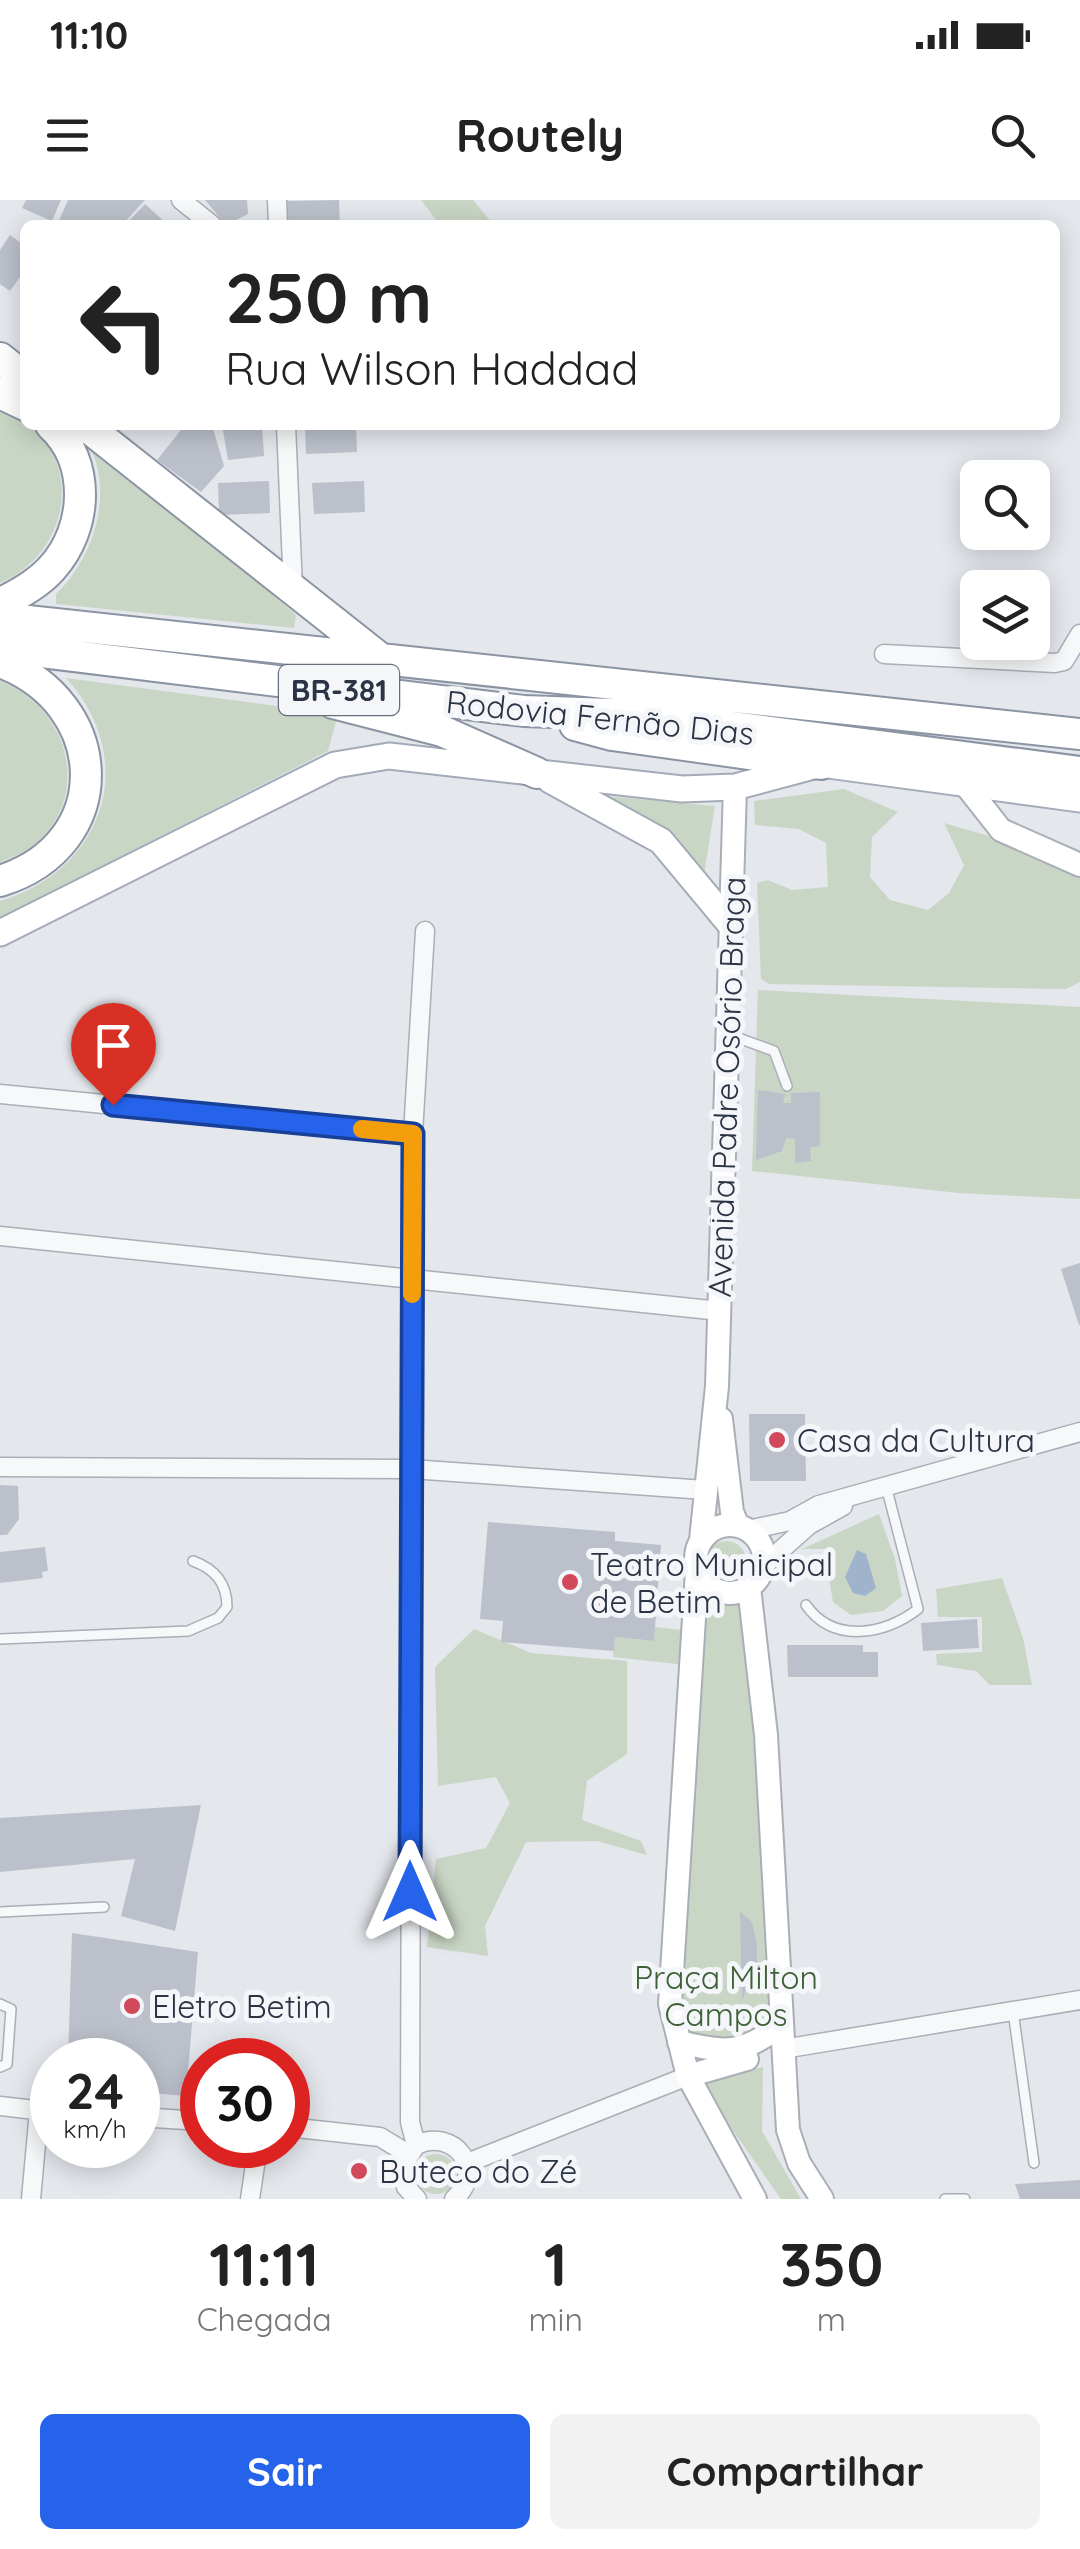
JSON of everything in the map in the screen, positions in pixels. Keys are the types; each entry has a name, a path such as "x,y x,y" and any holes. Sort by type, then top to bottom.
{"highway":[{"path":"0,358 20,374"},
{"path":"0,604 53,568 69,544 80,513 78,478 68,441 56,430"},
{"path":"91,430 381,659"},
{"name":"Rodovia Fernão Dias","path":"0,618 1080,734"},
{"name":"Rodovia Fernão Dias","path":"0,647 524,711 638,716 1080,772"},
{"path":"0,662 27,672 64,705 84,751 86,776 83,800 60,844 21,874 0,881"},
{"path":"258,681 384,719 442,731 537,773"},
{"path":"524,711 612,736 821,764"}],"main road":[{"path":"0,933 335,765 389,756 672,788 734,787 821,764 1080,798"},
{"path":"537,773 661,841 730,924"}],"street":[{"path":"181,200 206,220"},
{"path":"286,430 293,590"},
{"path":"884,654 1055,664 1064,661 1080,636"},
{"path":"964,783 1001,830 1080,865"},
{"name":"Avenida Padre Osório Braga","path":"701,1540 717,1386 734,787"},
{"path":"400,2199 402,2177 412,2150 413,1134 425,931"},
{"path":"0,1094 413,1134"},
{"path":"0,1236 720,1311"},
{"name":"Avenida Padre Osório Braga","path":"717,1386 732,1512 743,1528"},
{"path":"822,2199 799,2163 788,2130 766,1735 750,1587 764,1564 810,1525 861,1496 1080,1432"},
{"path":"0,1467 411,1468 704,1490"},
{"path":"756,2199 688,2076 670,2004 701,1540 714,1529 790,1521 819,1505 861,1496"},
{"path":"743,1528 761,1545 764,1564"},
{"path":"697,1570 715,1590 732,1593 750,1587"},
{"path":"679,2042 725,2053 782,2037 1080,2000"},
{"path":"467,2164 782,2037"},
{"path":"0,2106 30,2109"},
{"path":"310,2129 380,2137 412,2150"},
{"path":"412,2150 430,2140 447,2142 461,2152 468,2179 454,2199"},
{"path":"31,2199 36,2168"},
{"path":"250,2199 255,2168"},
{"path":"402,2177 417,2199"}],"lane":[{"path":"728,1034 774,1051 787,1086"},
{"path":"806,1605 815,1618 832,1628 874,1632 918,1609 886,1486"},
{"path":"0,1639 188,1631 218,1618 227,1608 227,1590 209,1567 193,1560"},
{"path":"0,1912 104,1907"},
{"path":"0,2004 11,2009 13,2019 8,2064 0,2067"},
{"path":"1013,2011 1034,2163"},
{"path":"945,2199 965,2199"}],"green space":[{"path":"421,200 473,200 490,220 436,220"},
{"path":"0,412 20,421 20,430 33,430 47,444 58,468 62,494 58,520 46,545 26,567 0,583"},
{"path":"74,430 86,432 296,615 294,628 56,604 56,594 88,547 99,509 98,470 85,442"},
{"path":"66,678 338,714 328,751 0,918 0,901 36,886 65,865 86,839 100,809 105,777 102,744 89,710"},
{"path":"0,681 29,697 50,719 63,745 68,773 64,801 52,826 31,847 0,862"},
{"path":"844,789 898,812 872,837 870,877 890,900 928,910 949,893 964,865 944,823 999,839 1080,878 1080,982 1066,989 769,984 761,979 757,883 768,880 792,890 828,887 826,843 799,829 755,825 754,801"},
{"path":"605,796 715,806 704,875 670,834"},
{"path":"758,990 1080,1007 1080,1199 959,1193 752,1171"},
{"path":"879,1514 895,1559 902,1596 883,1611 851,1615 833,1602 829,1578 834,1549 802,1549"},
{"path":"726,1541 740,1547 746,1561 740,1575 726,1581 712,1575 706,1561 712,1547"},
{"path":"1002,1578 1023,1638 1032,1685 990,1685 976,1671 937,1665 936,1654 982,1652 982,1617 938,1617 936,1589"},
{"name":"Praça Milton Campos","path":"702,1590 715,1600 746,1600 779,2009 750,2045 693,2039 675,2015"},
{"path":"655,1627 682,1630 678,1664 613,1657 615,1637 653,1641"},
{"path":"474,1629 531,1653 627,1661 627,1754 587,1781 582,1820 641,1841 647,1855 597,1841 526,1842 485,1926 488,1956 427,1947 436,1859 486,1848 510,1803 496,1777 438,1786 435,1667"},
{"path":"763,2067 762,2131 801,2199 781,2199 699,2082"},
{"path":"436,2154 450,2160 456,2174 450,2188 436,2194 422,2188 416,2174 422,2160"}],"water":[{"path":"857,1550 866,1554 876,1588 865,1596 853,1593 845,1577"}],"building":[{"path":"26,200 61,200 52,220 22,208"},
{"path":"68,200 145,200 127,220 59,220"},
{"path":"205,200 247,200 248,214 236,220 222,220"},
{"path":"339,200 340,220 288,220 287,201"},
{"path":"145,204 163,220 130,220"},
{"path":"10,235 20,242 20,277 10,291 0,284 0,250"},
{"path":"181,430 213,430 224,466 201,492 157,460"},
{"path":"223,430 262,430 264,456 228,460"},
{"path":"305,430 356,430 357,452 306,454"},
{"path":"269,481 270,513 219,515 218,483"},
{"path":"364,481 365,512 314,514 312,483"},
{"path":"758,1090 785,1094 783,1103 791,1103 791,1093 820,1092 820,1146 810,1147 811,1161 795,1163 795,1139 786,1138 782,1151 756,1160"},
{"path":"1080,1263 1080,1325 1079,1325 1061,1269"},
{"name":"Casa da Cultura","path":"749,1414 805,1414 806,1481 750,1481"},
{"path":"0,1485 18,1486 19,1519 7,1535 0,1535"},
{"name":"Teatro Municipal de Betim","path":"488,1522 615,1532 615,1541 661,1545 654,1641 615,1637 614,1651 501,1642 503,1621 480,1619"},
{"path":"45,1547 48,1571 42,1572 43,1578 0,1583 0,1552"},
{"path":"977,1619 979,1648 923,1651 921,1623"},
{"path":"787,1645 863,1645 863,1652 878,1652 878,1677 788,1677"},
{"path":"201,1805 175,1931 121,1916 135,1859 0,1872 0,1818"},
{"path":"740,1911 752,1922 757,1945 757,1963 742,2000"},
{"name":"Eletro Betim","path":"72,1933 198,1952 191,2038 180,2038 180,2096 160,2094 160,2038 69,2038"},
{"path":"1080,2180 1080,2199 1020,2199 1015,2184"}],"slow traffic":[{"path":"362,1129 413,1134 412,1294"}],"place":[{"name":"Casa da Cultura","path":"777,1440"},
{"name":"Teatro Municipal de Betim","path":"570,1582"},
{"name":"Eletro Betim","path":"132,2006"},
{"name":"Buteco do Zé","path":"359,2171"}],"route":[{"path":"113,1105 413,1134 410,1892"}]}
